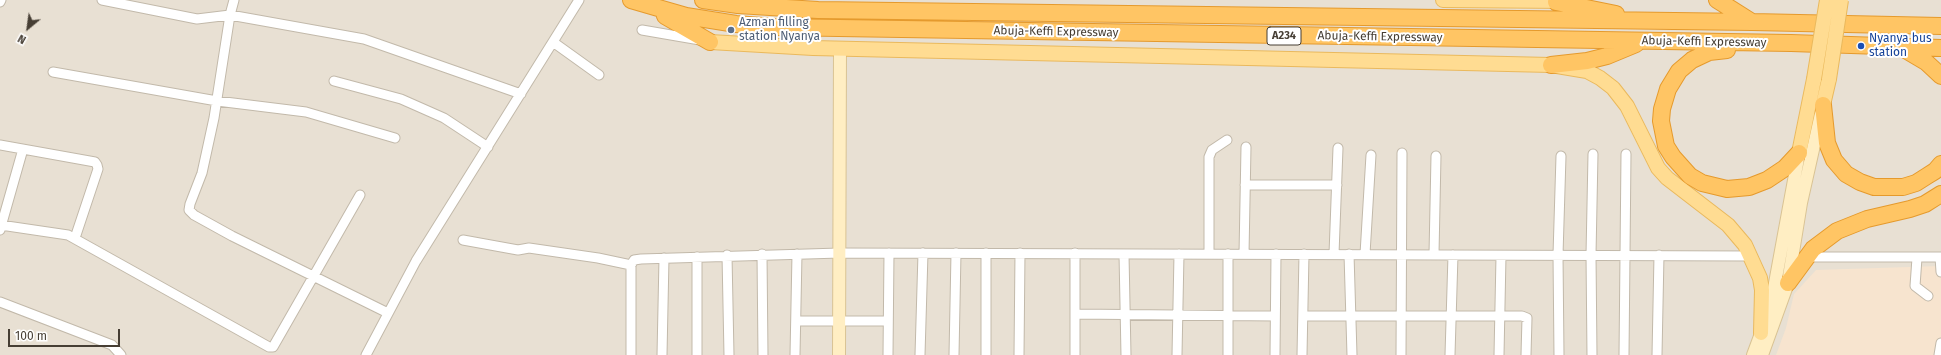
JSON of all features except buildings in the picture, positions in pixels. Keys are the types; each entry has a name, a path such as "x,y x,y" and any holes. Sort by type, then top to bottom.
{"highway":[{"name":"Abuja-Keffi Expressway","path":"631,0 686,16 717,21 775,26 1791,43 1903,48 1941,48"},
{"name":"Abuja-Keffi Expressway","path":"703,0 767,8 818,10 1636,20 1941,26"},
{"path":"767,8 802,0"},
{"path":"1717,0 1752,22"},
{"path":"1556,2 1601,10 1636,20"},
{"path":"650,6 710,42"},
{"path":"1921,26 1941,18"},
{"path":"1551,65 1587,61 1607,56 1642,41"},
{"path":"1791,43 1763,48 1709,52 1692,60 1679,72 1668,89 1664,98 1661,121 1666,146 1673,158 1690,176 1702,184 1713,187 1726,189 1749,187 1767,180 1785,168 1799,152"},
{"path":"1903,48 1926,62 1941,76"},
{"path":"1823,105 1827,142 1834,160 1846,174 1860,182 1874,187 1903,187 1922,180 1935,171 1941,164"},
{"path":"1788,283 1807,257 1824,240 1851,224 1910,210 1925,204 1941,194"}],"main road":[{"path":"1443,0 1556,2 1585,0"},
{"path":"1799,152 1814,79 1827,0"},
{"path":"1823,105 1829,79 1841,0"},
{"name":"Abuja-Keffi Expressway","path":"710,42 840,48 1551,65 1587,71 1600,78 1613,88 1627,106 1655,163 1667,178 1728,225 1745,245 1760,278 1762,290 1761,333"}],"street":[{"path":"102,0 197,18 230,15 364,39 521,94"},
{"path":"234,0 230,15 217,101 202,173 189,210 194,215 314,278 388,313"},
{"path":"366,355 416,261 579,0"},
{"path":"642,30 710,42"},
{"path":"553,42 599,75"},
{"path":"839,355 840,48"},
{"path":"52,72 217,101 306,112 394,138"},
{"path":"334,81 401,99 444,118 488,147"},
{"path":"1762,355 1788,283 1801,203 1823,105"},
{"path":"1209,254 1208,157 1210,152 1227,140"},
{"path":"0,145 95,162 98,169 75,238"},
{"path":"1244,254 1246,147"},
{"path":"1334,254 1338,148"},
{"path":"23,149 1,227 63,233 75,238 273,347 314,278 316,269 360,195"},
{"path":"1753,355 1773,294 1799,152"},
{"path":"1401,355 1400,254 1402,153"},
{"path":"1592,355 1591,255 1593,154"},
{"path":"1624,355 1626,154"},
{"path":"1365,254 1370,155"},
{"path":"1434,254 1436,156"},
{"path":"1559,355 1558,255 1561,156"},
{"path":"1245,185 1337,185"},
{"path":"463,240 518,250 529,248 598,258 631,265"},
{"path":"631,355 631,265 634,260 727,255 840,253 1751,256"},
{"path":"888,355 889,253"},
{"path":"920,355 923,253"},
{"path":"954,355 956,253"},
{"path":"986,253 986,355"},
{"path":"1019,355 1020,253"},
{"path":"762,254 763,355"},
{"path":"795,355 796,254"},
{"path":"1075,254 1075,355"},
{"path":"1124,254 1126,355"},
{"path":"1177,355 1179,254"},
{"path":"1228,254 1228,355"},
{"path":"1275,355 1276,254"},
{"path":"1302,355 1304,254"},
{"path":"1349,254 1352,355"},
{"path":"727,255 729,355"},
{"path":"1450,355 1453,255"},
{"path":"1657,355 1659,255"},
{"path":"1499,355 1501,256"},
{"path":"696,355 697,257"},
{"path":"1807,257 1940,257 1941,272"},
{"path":"662,355 664,258"},
{"path":"1917,258 1915,286 1928,296"},
{"path":"0,302 112,346 121,355"},
{"path":"1075,314 1275,316"},
{"path":"1303,316 1522,316 1527,318 1526,355"},
{"path":"796,321 888,321"},
{"path":"1939,355 1941,343"}],"shaded area":[{"path":"0,0 1941,0 1941,355 0,355"},
{"path":"1941,266 1941,355 1776,355 1786,328 1794,294 1816,270"}],"place":[{"name":"Azman filling station Nyanya","path":"731,30"},
{"name":"Nyanya bus station","path":"1861,46"}]}
